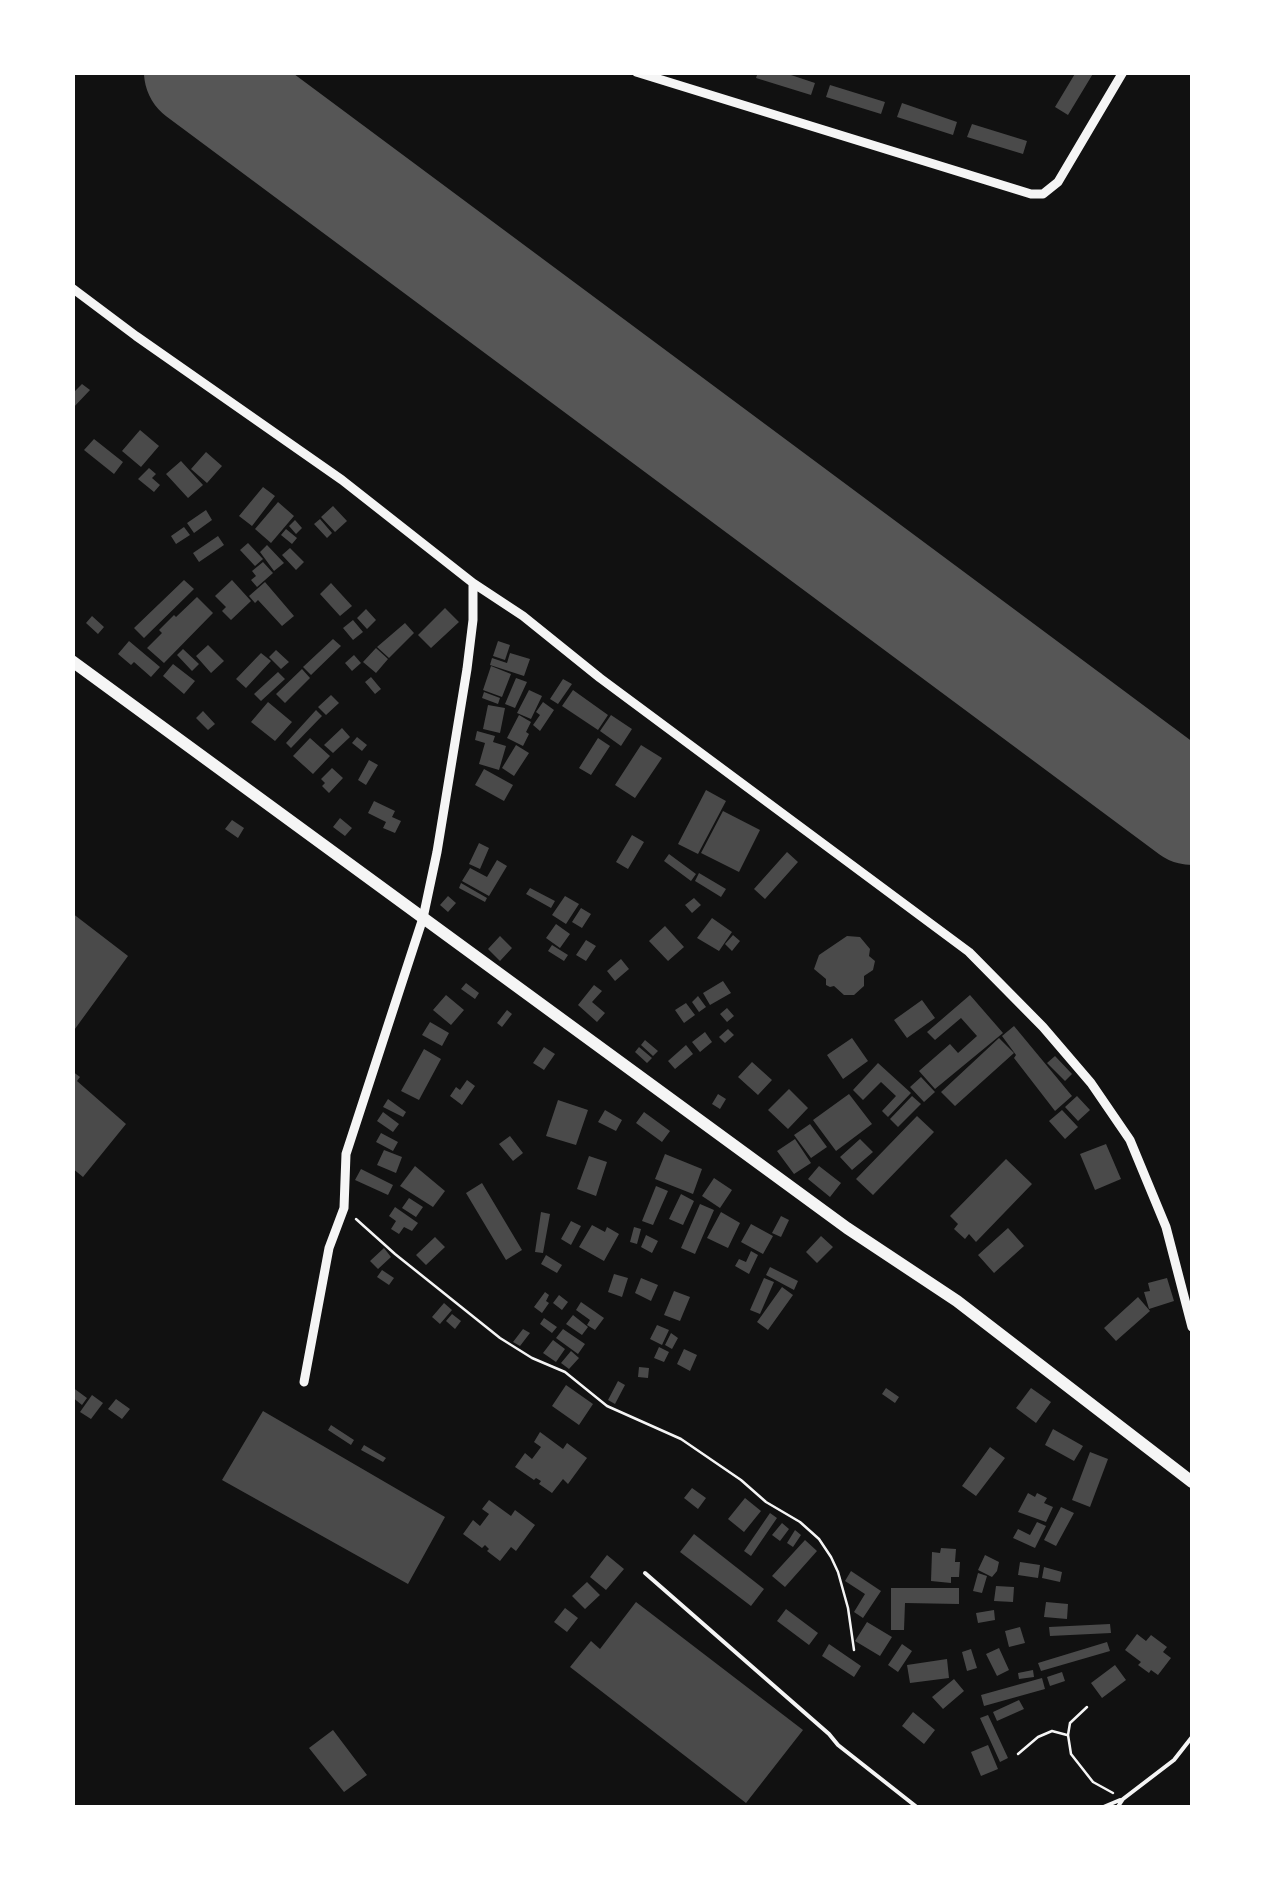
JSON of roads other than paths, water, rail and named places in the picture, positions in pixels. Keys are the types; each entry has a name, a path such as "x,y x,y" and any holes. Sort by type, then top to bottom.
{"main road":[{"path":"72,661 846,1228 957,1301 1192,1482"}],"street":[{"path":"636,72 1031,194 1044,194 1058,182 1123,72"},
{"path":"72,288 342,480 473,584 523,616 600,678 970,952 1043,1027 1091,1084 1130,1140 1166,1228 1192,1328"},
{"path":"304,1382 329,1248 344,1208 346,1154 422,918 448,792 467,669 474,620 473,584"}],"lane":[{"path":"645,1573 838,1746 918,1808"},
{"path":"1102,1808 1123,1799 1174,1760 1192,1737"},
{"path":"1117,1808 1123,1799"}]}
